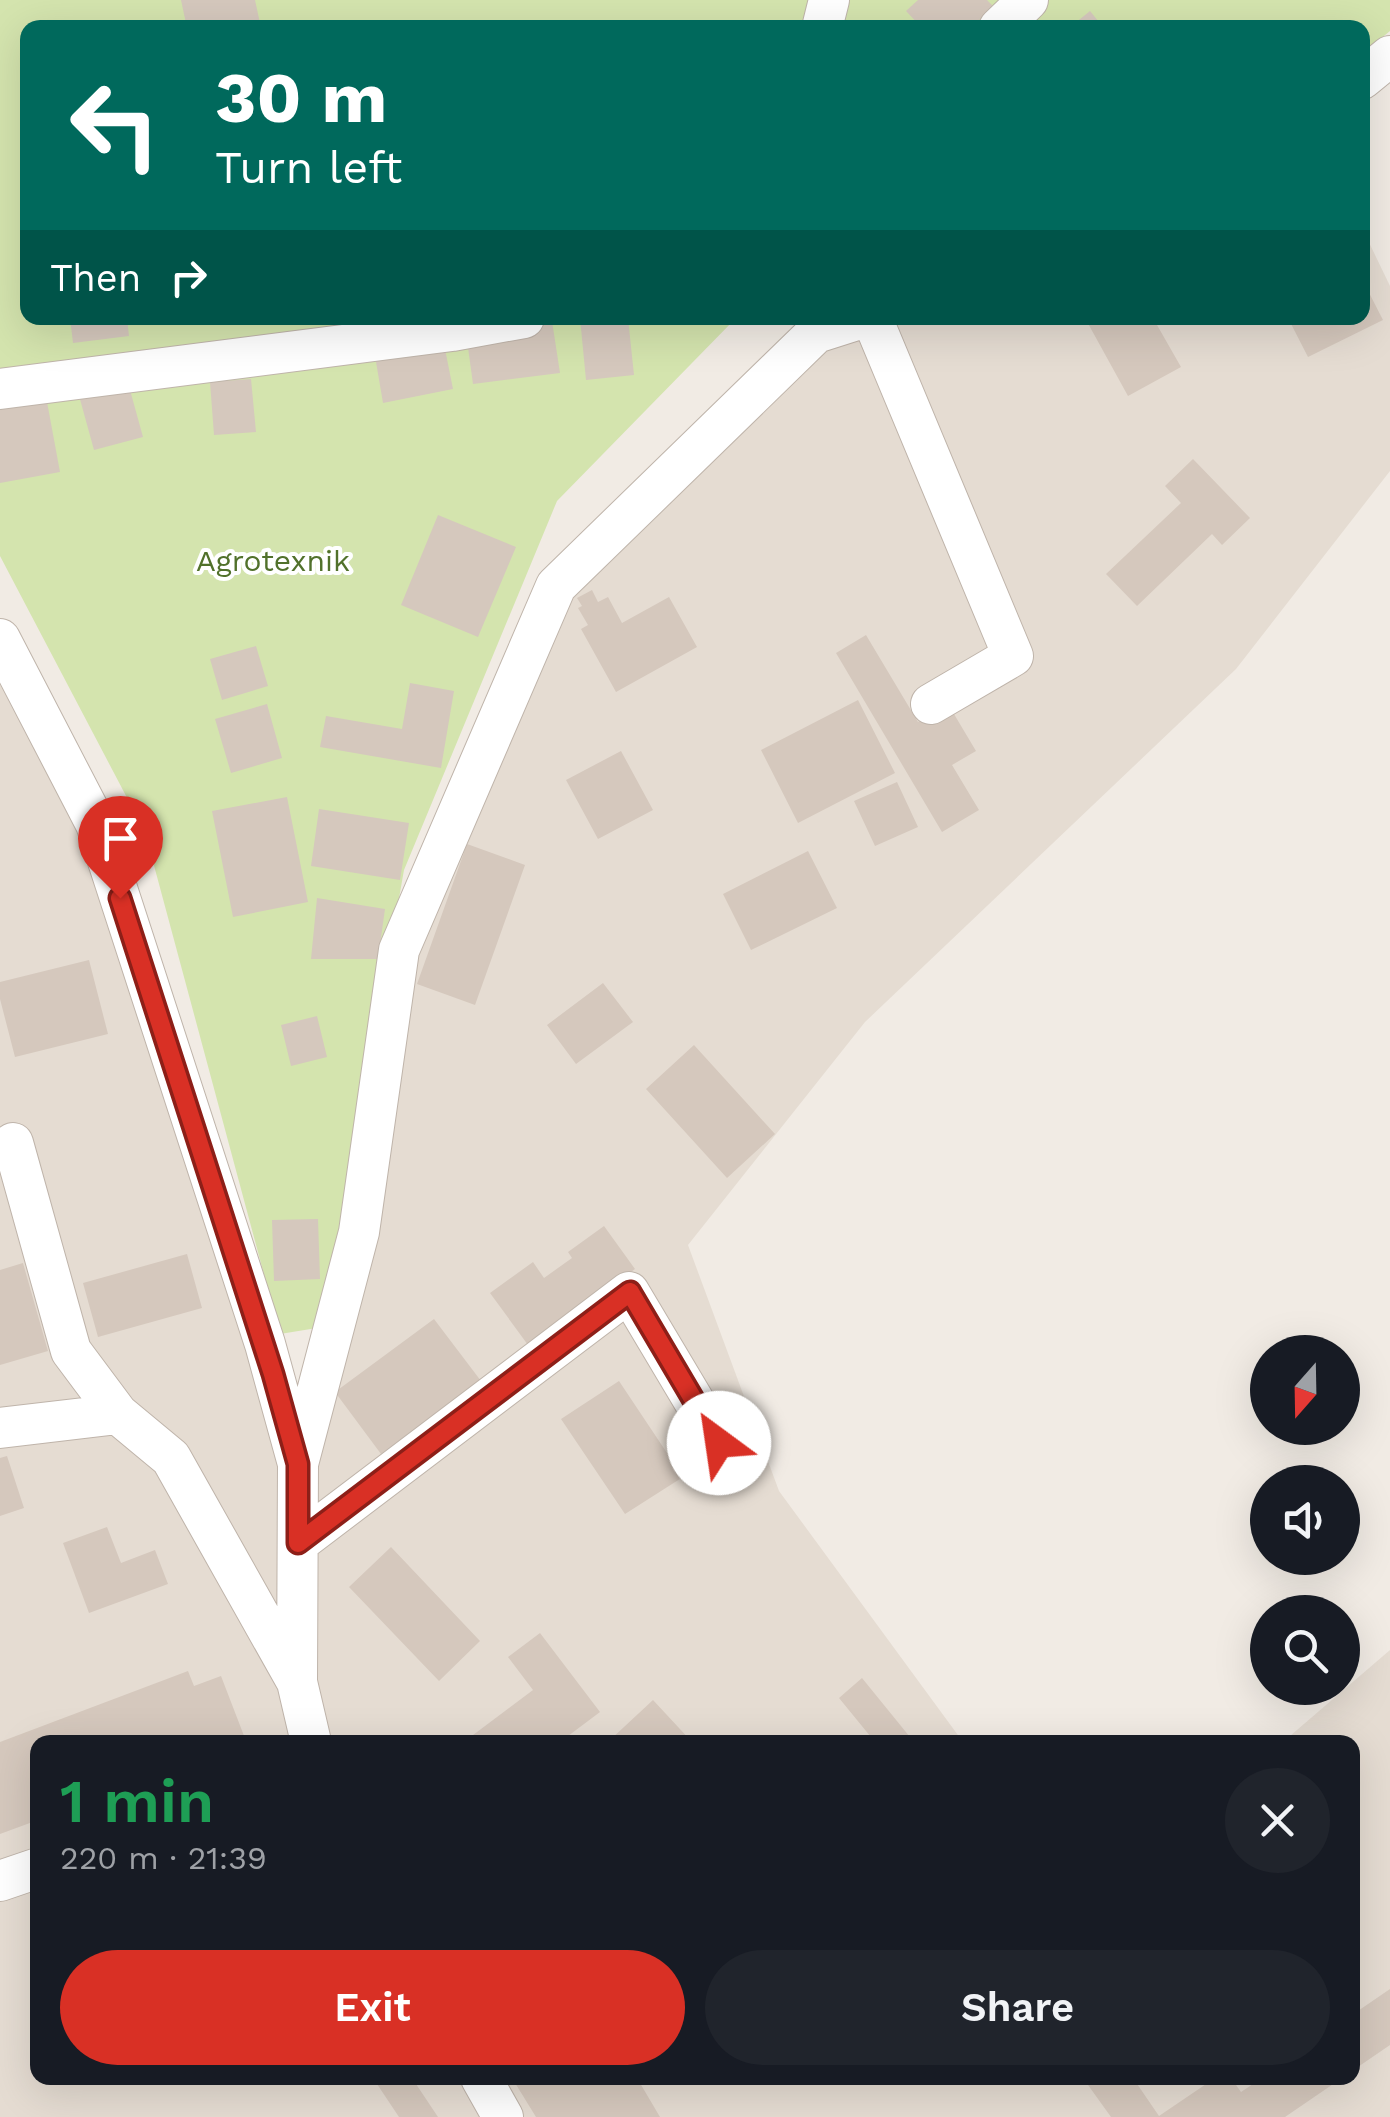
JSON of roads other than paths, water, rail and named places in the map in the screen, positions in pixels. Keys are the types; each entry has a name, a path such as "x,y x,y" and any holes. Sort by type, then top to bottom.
{"street":[{"path":"1007,20 1028,0"},
{"path":"1370,72 1390,56"},
{"path":"0,389 485,325"},
{"path":"309,1735 298,1682 298,1464 359,1232 399,950 556,586 816,333 841,325"},
{"path":"875,325 1013,656 931,704"},
{"path":"0,639 96,824 265,1344 298,1464"},
{"path":"13,1143 71,1351 118,1414 171,1458 298,1682"},
{"path":"298,1543 630,1292 719,1443"},
{"path":"0,1428 118,1414"},
{"path":"0,1880 30,1871"},
{"path":"486,2085 502,2117"}],"park label":[{"name":"Agrotexnik","path":"273,560"}]}
